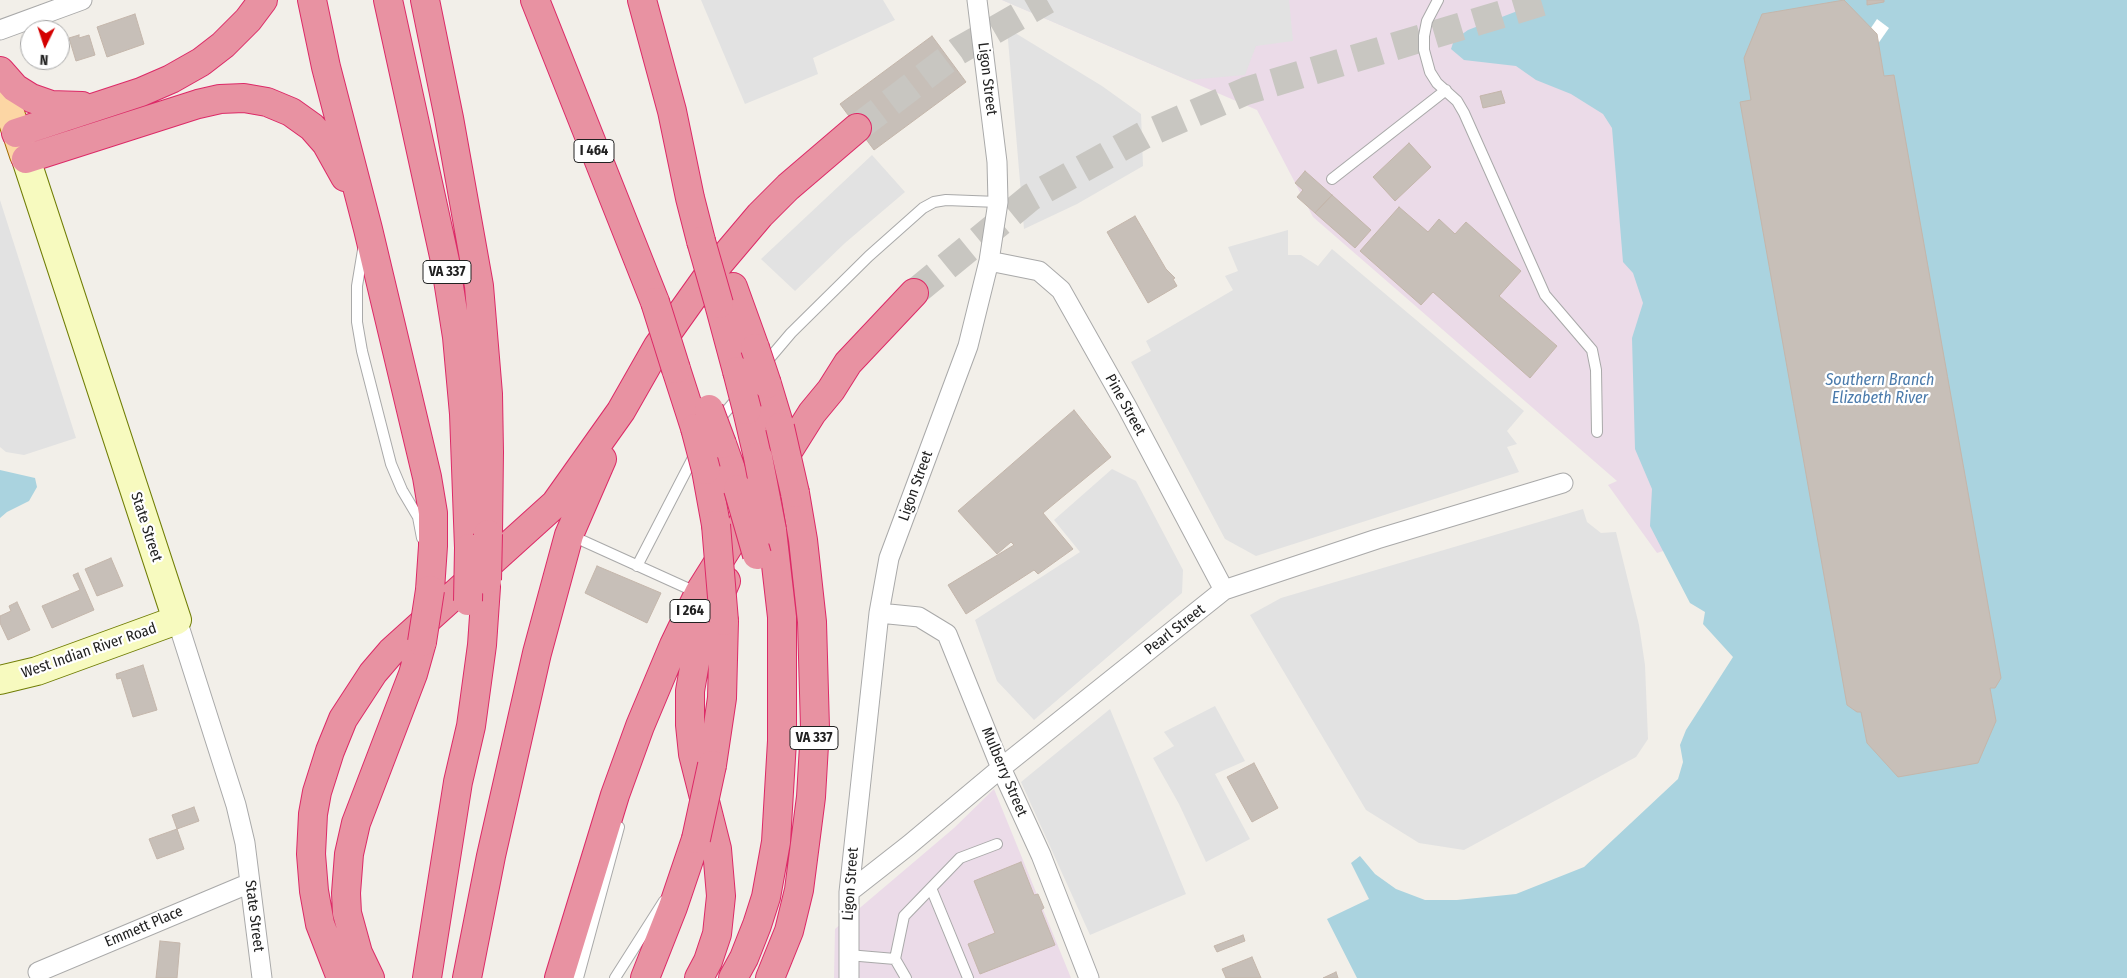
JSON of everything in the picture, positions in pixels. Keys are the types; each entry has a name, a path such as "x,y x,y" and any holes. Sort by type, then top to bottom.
{"highway":[{"path":"16,133 172,79 201,62 230,38 263,0"},
{"path":"312,0 326,67 365,218 427,477 433,514 431,581 422,642 414,674 356,823 349,854 346,886 348,913 358,953 370,978"},
{"name":"VA 337","path":"388,0 446,261 457,337 479,541 477,594 466,638 457,725 458,782 427,978"},
{"path":"425,0 456,156 479,286 488,394 490,452 479,541"},
{"name":"I 464","path":"535,0 655,302 681,360 702,418"},
{"name":"VA 337","path":"642,0 726,296 755,348 751,385 780,427 796,493 804,548 812,622 815,728 811,797 799,890 789,931 770,978"},
{"path":"0,71 22,93 42,102 62,106 104,104"},
{"path":"26,159 198,104 220,99 244,98 268,102 291,112 312,127 326,143 365,218"},
{"path":"341,978 320,924 314,892 311,854 313,814 317,792 330,751 343,719 373,673 391,652 555,504 621,411 668,332 705,280 731,248 793,181 857,128"},
{"name":"I 264","path":"559,978 615,795 640,726 698,593 770,459 794,439 848,363 914,293"},
{"path":"726,296 770,459 772,530 782,617 782,741 776,842 766,897 758,925 733,978"},
{"path":"467,978 537,653 569,535 621,411"},
{"path":"702,418 722,444 738,489 757,554 782,683"},
{"path":"645,978 673,907 696,839 712,765 722,698 724,621 716,525 706,470 702,418"},
{"path":"699,978 708,961 717,934 721,896 718,850 693,754 690,725 694,667 698,645 705,625 770,459"}],"main road":[{"name":"State Street","path":"0,83 26,159"}],"street":[{"path":"0,30 82,0"},
{"name":"Ligon Street","path":"849,978 849,892 878,613 889,558 968,346 989,261 998,202 997,162 977,0"},
{"name":"State Street","path":"26,159 236,805 245,843 262,978"},
{"name":"Pine Street","path":"989,261 1039,271 1060,290 1127,407 1224,590"},
{"name":"Pearl Street","path":"849,892 1224,590 1377,539 1564,483"},
{"name":"Mulberry Street","path":"878,613 919,617 947,634 1001,768 1041,855 1089,978"},
{"name":"West Indian River Road","path":"0,680 38,671 177,620"},
{"name":"Emmett Place","path":"38,972 250,882"}],"lane":[{"path":"1425,0 1437,1 1426,21 1424,36 1424,50 1430,72 1437,83 1457,101 1464,113 1545,295 1592,350 1596,370 1597,432"},
{"path":"1332,179 1446,90"},
{"path":"637,566 692,457 710,431 751,385 791,333 869,256 923,208 934,202 946,200 998,202"},
{"path":"569,535 698,593"},
{"path":"578,978 613,852 640,726"},
{"path":"896,978 895,959 904,916 960,858 996,844"},
{"path":"615,978 687,865"},
{"path":"931,888 968,978"},
{"path":"848,956 895,959"},
{"path":"895,959 906,978"}],"shaded area":[{"path":"701,0 883,0 895,20 813,58 818,74 745,104"},
{"path":"1002,0 2090,0 1679,546 1657,553 1608,485 1617,481 1313,217 1257,110"},
{"path":"1002,0 1289,0 1293,41 1256,46 1245,75 1188,80"},
{"path":"1007,28 1102,86 1141,114 1143,166 1077,204 1024,229"},
{"path":"872,155 905,192 845,243 795,291 761,259"},
{"path":"0,200 76,438 24,455 6,452 0,447"},
{"path":"1288,230 1288,255 1301,255 1318,266 1332,249 1524,411 1507,431 1517,444 1507,447 1519,472 1256,556 1225,539 1131,362 1151,351 1146,341 1233,290 1225,276 1238,271 1228,247"},
{"path":"1112,469 1136,481 1183,570 1182,593 1034,720 997,681 975,620 1080,552 1054,520"},
{"path":"1583,509 1587,522 1601,533 1616,532 1639,625 1645,665 1648,739 1636,757 1464,850 1419,843 1366,810 1250,615 1281,598"},
{"path":"1215,706 1245,761 1215,774 1250,839 1206,862 1179,804 1153,758 1174,746 1164,732"},
{"path":"1110,709 1186,894 1090,935 1021,782"},
{"path":"994,789 1071,978 834,978 835,929 954,828"}],"water":[{"name":"Southern Branch Elizabeth River","path":"1532,0 2127,0 2127,978 1357,978 1327,919 1369,899 1351,863 1360,856 1375,874 1396,889 1425,900 1457,900 1516,894 1584,867 1678,779 1683,762 1680,745 1686,730 1733,657 1703,624 1705,612 1690,603 1650,526 1652,489 1635,449 1632,338 1643,303 1633,273 1623,262 1612,128 1603,114 1571,94 1536,80 1516,66 1464,60 1451,49 1454,40 1468,30 1533,5"},
{"path":"0,470 35,478 37,487 29,501 7,512 0,518"}],"pier":[{"path":"1877,19 1889,28 1868,58 1856,50"}],"building":[{"path":"1844,0 1877,34 1884,76 1894,75 2001,678 1995,688 1990,688 1996,721 1978,763 1898,777 1867,743 1861,712 1857,712 1847,705 1740,102 1751,100 1744,58 1762,14"},
{"path":"1867,0 1884,0 1884,2 1867,5"},
{"path":"135,14 144,44 107,57 97,27"},
{"path":"79,35 79,38 89,35 95,55 76,61 70,38"},
{"path":"932,36 966,82 874,150 840,104"},
{"path":"1501,91 1505,103 1483,108 1480,96"},
{"path":"1409,143 1431,167 1395,201 1373,177"},
{"path":"1305,171 1332,195 1315,213 1297,197 1303,190 1295,183"},
{"path":"1332,195 1371,230 1355,248 1315,213"},
{"path":"1399,207 1428,232 1439,219 1455,234 1466,222 1521,271 1499,296 1557,346 1530,378 1433,292 1421,305 1360,251"},
{"path":"1135,216 1166,269 1175,278 1173,279 1177,286 1148,303 1107,232"},
{"path":"1074,410 1111,457 1043,513 1073,549 1038,574 1034,570 966,614 948,585 1014,545 1011,542 997,554 958,511"},
{"path":"111,558 123,586 97,596 85,569"},
{"path":"597,566 661,593 647,623 585,593"},
{"path":"78,573 94,610 52,628 42,606 80,590 73,575"},
{"path":"17,602 30,630 8,640 0,623 0,616 11,611 9,606"},
{"path":"143,665 157,710 133,717 121,678 117,679 116,674"},
{"path":"1254,763 1278,808 1252,822 1227,777"},
{"path":"194,807 199,821 177,829 172,815"},
{"path":"177,829 184,849 157,859 149,839"},
{"path":"1021,862 1034,895 1038,894 1044,908 1041,910 1055,945 980,974 968,944 995,933 974,881"},
{"path":"1243,935 1245,941 1217,952 1214,946"},
{"path":"160,941 180,943 177,978 156,978"},
{"path":"1252,957 1261,978 1226,978 1222,969"},
{"path":"1336,972 1338,978 1323,978"}],"tunnel":[{"path":"857,128 958,51 1047,0"},
{"path":"914,293 1031,197 1144,135 1246,91 1549,0"}]}
